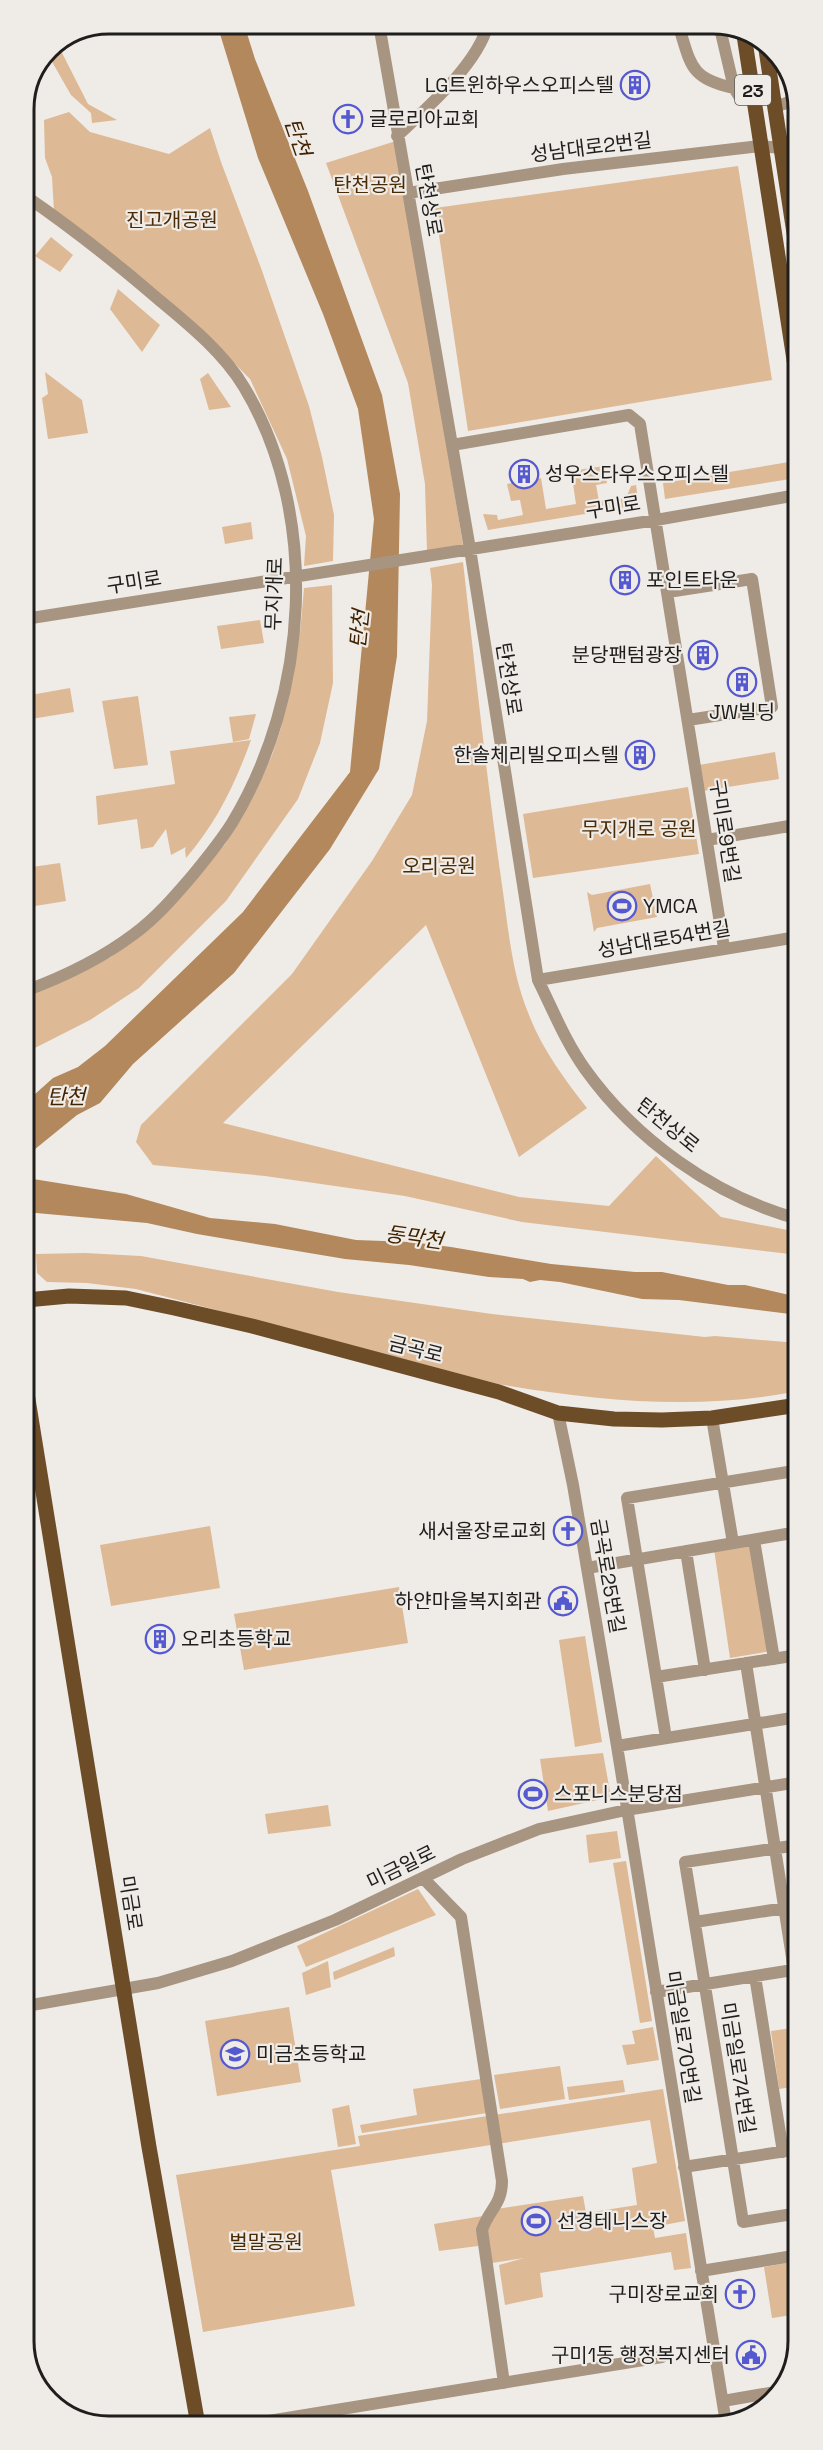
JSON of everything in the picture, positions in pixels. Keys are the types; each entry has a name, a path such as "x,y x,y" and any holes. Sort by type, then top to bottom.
{"main road":[{"name":"23","path":"745,42 759,146"},
{"name":"23","path":"767,57 781,148"},
{"path":"759,146 788,329"},
{"path":"781,148 788,194"},
{"name":"금곡로","path":"34,1299 69,1296 126,1298 174,1308 252,1326 499,1392 558,1413 633,1419 712,1418 788,1407"},
{"name":"미금로","path":"34,1436 196,2415"}],"street":[{"name":"탄천상로","path":"381,34 470,549 538,980 576,1055 602,1091 624,1115 660,1147 709,1180 749,1202 788,1216"},
{"path":"397,136 446,89 485,35"},
{"path":"681,35 692,68 703,78 715,84 734,88"},
{"path":"722,35 734,88 739,96 754,101"},
{"path":"774,107 788,103"},
{"name":"성남대로2번길","path":"408,193 563,169 759,146 781,148"},
{"path":"781,148 788,153"},
{"name":"무지개로","path":"34,202 87,239 177,315 224,360 242,383 266,429 281,471 291,514 296,576 293,630 287,677 275,726 258,772 227,830 177,894 136,933 110,951 77,969 34,987"},
{"name":"구미로9번길","path":"452,445 629,415 640,424 724,948"},
{"name":"구미로","path":"34,618 656,520 788,497"},
{"path":"668,592 752,579 772,707 688,720"},
{"path":"706,840 788,826"},
{"name":"성남대로54번길","path":"538,980 788,938"},
{"name":"금곡로25번길","path":"558,1413 587,1568 626,1810"},
{"path":"712,1418 733,1543"},
{"path":"666,1738 627,1498 788,1472"},
{"path":"587,1568 788,1534"},
{"path":"754,1540 774,1659"},
{"path":"686,1551 705,1670"},
{"path":"656,1677 788,1657"},
{"path":"746,1663 758,1724 765,1787 788,1925"},
{"path":"617,1746 788,1719"},
{"name":"미금일로","path":"34,2005 183,1977 281,1943 462,1859 539,1829 626,1810 788,1784"},
{"name":"미금일로70번길","path":"626,1810 725,2415"},
{"path":"775,1849 788,1847"},
{"name":"미금일로74번길","path":"775,1849 685,1862 743,2222 788,2215"},
{"path":"423,1878 461,1917 502,2181 500,2200 485,2221 482,2230 504,2383"},
{"path":"695,1922 788,1908"},
{"path":"755,1976 788,1970"},
{"name":"미금일로74번길","path":"705,1984 755,1976 783,2152 733,2159"},
{"path":"656,1992 705,1984"},
{"path":"783,2152 788,2151"},
{"path":"684,2167 733,2159"},
{"path":"701,2271 788,2257"},
{"path":"303,2415 662,2357"},
{"path":"723,2401 765,2394"}],"green space":[{"path":"62,53 88,104 117,120 92,123 91,113 71,95 52,62"},
{"name":"진고개공원","path":"69,112 90,132 169,154 210,128 309,406 334,515 333,561 304,566 306,536 287,459 250,379 209,338 54,211 52,177 45,158 44,120"},
{"name":"탄천공원","path":"396,141 463,545 427,551 425,484 408,383 326,163"},
{"path":"738,166 772,380 468,431 435,208"},
{"path":"51,237 73,255 60,272 35,256"},
{"path":"118,289 160,325 142,352 110,309"},
{"path":"45,372 82,400 88,433 48,439 42,398 48,394"},
{"path":"208,373 231,407 209,410 200,379"},
{"path":"788,462 788,479 665,499 663,483"},
{"path":"604,466 607,483 596,485 599,501 626,498 631,486 636,485 639,505 488,530 483,514 497,515 498,520 523,515 520,500 511,501 507,484 541,478 546,509 576,504 571,471"},
{"path":"251,522 253,539 225,544 222,527"},
{"name":"오리공원","path":"463,562 490,799 514,965 523,999 540,1040 562,1075 587,1108 519,1157 426,925 223,1123 519,1197 609,1206 656,1156 721,1217 788,1230 788,1254 522,1222 405,1196 265,1176 153,1165 136,1142 141,1125 292,974 372,861 412,795 427,721 432,585 430,568"},
{"path":"332,585 333,683 320,743 298,799 226,901 139,988 90,1020 34,1048 34,993 111,957 151,926 225,844 256,791 281,728 293,677 304,588"},
{"path":"260,620 264,643 221,649 217,626"},
{"path":"70,688 74,712 34,719 34,694"},
{"path":"138,696 148,765 114,769 102,701"},
{"path":"256,714 249,739 233,742 229,717"},
{"path":"251,740 224,802 207,831 186,858 186,847 171,855 166,829 153,847 141,849 137,819 98,825 96,796 175,784 170,751"},
{"path":"775,752 779,779 703,791 699,765"},
{"name":"무지개로 공원","path":"688,787 699,854 533,878 523,814"},
{"path":"60,863 66,901 34,906 34,867"},
{"name":"YMCA","path":"650,884 657,917 597,928 594,932 587,892 592,895"},
{"path":"85,1253 141,1256 338,1292 492,1314 705,1337 788,1342 788,1393 723,1401 648,1401 573,1395 498,1384 136,1289 87,1283 47,1282 37,1273 36,1254"},
{"path":"210,1526 220,1588 111,1606 100,1545"},
{"path":"753,1542 771,1651 730,1658 714,1549"},
{"path":"399,1587 408,1643 244,1670 234,1614"},
{"path":"585,1636 602,1742 575,1747 559,1640"},
{"path":"603,1753 611,1797 548,1811 540,1759"},
{"path":"328,1805 331,1826 268,1834 265,1814"},
{"path":"617,1831 621,1858 589,1863 586,1835"},
{"path":"626,1861 652,2021 640,2023 613,1863"},
{"path":"418,1889 436,1915 306,1967 297,1946"},
{"path":"394,1947 395,1956 334,1980 333,1972"},
{"path":"328,1961 331,1987 306,1995 302,1973"},
{"path":"289,2007 301,2082 217,2096 205,2021"},
{"path":"653,2027 659,2060 627,2065 622,2045 635,2044 632,2031"},
{"path":"788,2029 788,2088 779,2089 771,2031"},
{"path":"560,2066 565,2099 500,2109 494,2075"},
{"path":"481,2079 487,2113 362,2133 360,2125 417,2115 413,2089"},
{"path":"623,2080 625,2092 569,2100 567,2087"},
{"name":"벌말공원","path":"663,2089 685,2221 653,2227 655,2238 686,2233 691,2268 674,2270 671,2252 540,2273 543,2297 505,2305 499,2265 524,2258 492,2263 487,2227 496,2209 583,2196 586,2213 637,2205 632,2168 657,2163 650,2120 331,2170 355,2306 203,2332 176,2175 360,2146 358,2136"},
{"path":"349,2105 356,2144 338,2147 332,2109"},
{"path":"483,2216 478,2246 439,2251 434,2224"},
{"path":"788,2263 788,2316 772,2318 764,2267"}],"water":[{"name":"탄천","path":"220,34 247,34 308,191 382,395 400,494 397,656 379,769 330,849 234,973 133,1064 100,1103 77,1115 34,1150 34,1095 53,1078 78,1067 105,1046 243,912 350,772 374,519 358,409 323,314 258,158"},
{"path":"34,1179 126,1194 210,1218 275,1224 356,1240 411,1242 551,1264 635,1272 662,1272 728,1285 745,1285 788,1295 788,1314 679,1300 642,1299 560,1282 540,1280 530,1282 523,1279 489,1277 409,1265 345,1259 197,1234 147,1223 34,1213"}],"place":[{"name":"LG트윈하우스오피스텔","path":"635,85"},
{"name":"글로리아교회","path":"348,119"},
{"name":"성우스타우스오피스텔","path":"524,474"},
{"name":"포인트타운","path":"625,580"},
{"name":"분당팬텀광장","path":"703,655"},
{"name":"JW빌딩","path":"742,682"},
{"name":"한솔체리빌오피스텔","path":"640,755"},
{"name":"YMCA","path":"622,906"},
{"name":"새서울장로교회","path":"568,1531"},
{"name":"하얀마을복지회관","path":"563,1601"},
{"name":"오리초등학교","path":"160,1639"},
{"name":"스포니스분당점","path":"533,1794"},
{"name":"미금초등학교","path":"235,2054"},
{"name":"선경테니스장","path":"536,2221"},
{"name":"구미장로교회","path":"740,2294"},
{"name":"구미1동 행정복지센터","path":"751,2355"}],"water label":[{"name":"동막천","path":"414,1237"}]}
